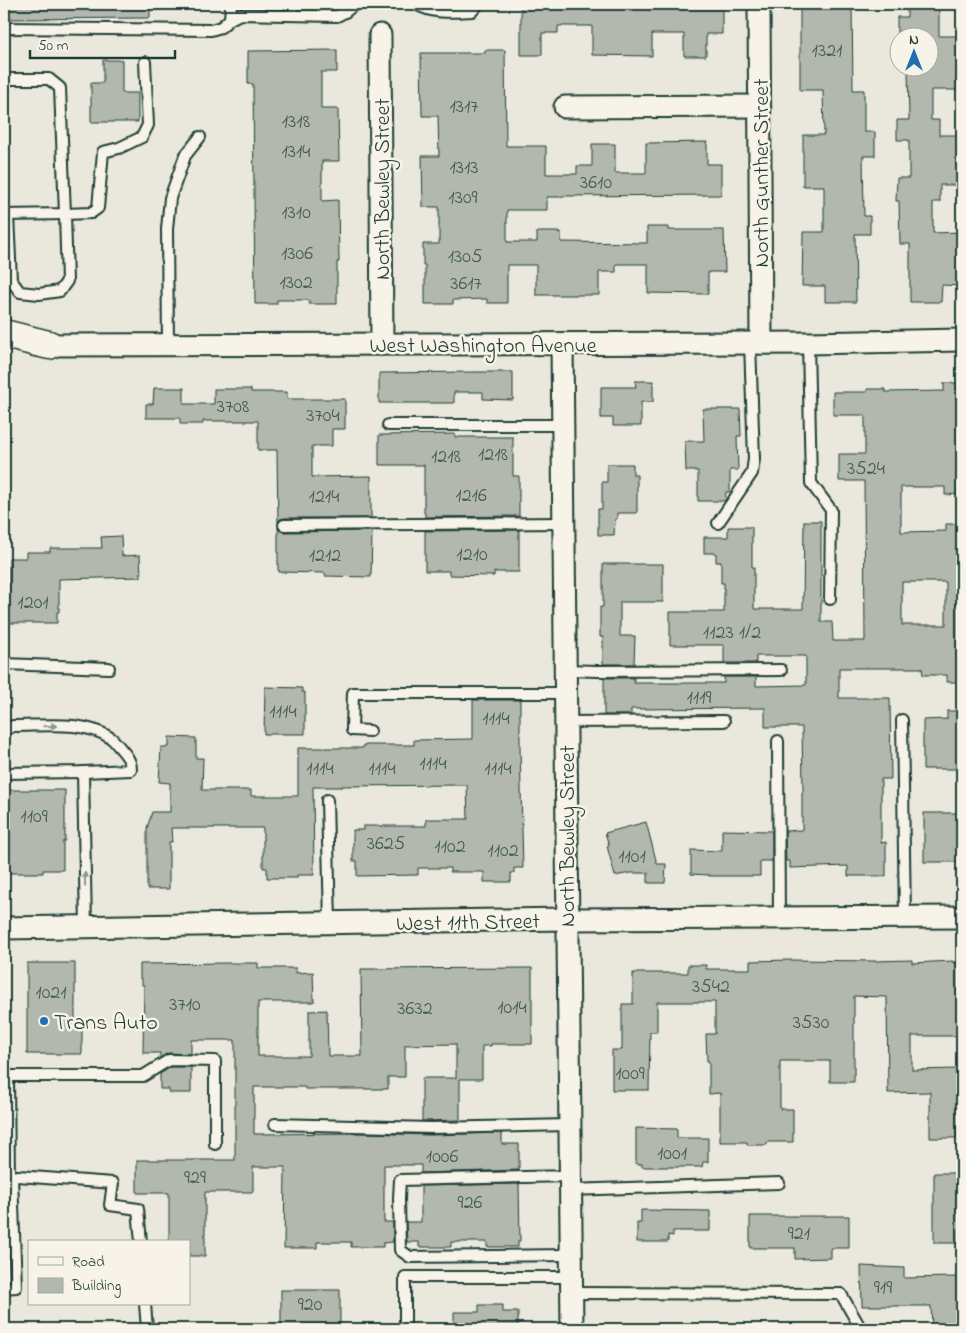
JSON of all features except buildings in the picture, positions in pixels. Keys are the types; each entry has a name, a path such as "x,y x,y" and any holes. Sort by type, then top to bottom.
{"main road":[{"path":"4,334 49,346"}],"street":[{"name":"North Gunther Street","path":"755,343 760,106 759,4"},
{"name":"North Bewley Street","path":"380,35 382,344"},
{"path":"565,107 760,106"},
{"name":"West Washington Avenue","path":"4,345 808,343 962,340"},
{"name":"North Bewley Street","path":"562,344 572,1329"},
{"name":"West 11th Street","path":"4,928 567,919 962,917"}],"lane":[{"path":"230,4 230,19"},
{"path":"292,4 292,15"},
{"path":"4,28 212,30 221,27 230,19 240,14 337,16 355,4"},
{"path":"418,4 428,10 468,11 472,11 478,4"},
{"path":"4,79 49,79 60,88 65,214 67,281 60,291 39,294 20,292 11,280 6,215 65,214 91,213 98,208 103,152 119,148 142,137 148,125 145,62"},
{"path":"168,345 167,229 170,198 185,156 200,137"},
{"path":"718,523 752,473 754,459 755,343"},
{"path":"808,343 811,483 831,510 830,599"},
{"path":"388,425 563,425"},
{"path":"284,525 564,524"},
{"path":"4,664 109,668"},
{"path":"565,670 781,670"},
{"path":"370,731 352,730 353,693 565,693"},
{"path":"902,720 905,918"},
{"path":"565,722 724,721"},
{"path":"4,733 6,729 13,726 75,726 113,739 128,757 131,766 131,770 4,773"},
{"path":"778,741 779,918"},
{"path":"83,772 86,928"},
{"path":"327,800 330,923"},
{"path":"4,1288 16,1287 8,1178 6,1076 143,1076 169,1060 216,1061 215,1144"},
{"path":"276,1124 431,1128 569,1125"},
{"path":"8,1178 18,1176 113,1183 110,1204 138,1209 140,1240"},
{"path":"571,1255 410,1257 400,1250 400,1180 570,1183 779,1183"},
{"path":"405,1329 405,1277 571,1285 841,1294 862,1329"},
{"path":"145,1306 147,1329"}],"place":[{"name":"Trans Auto","path":"44,1021"}]}
